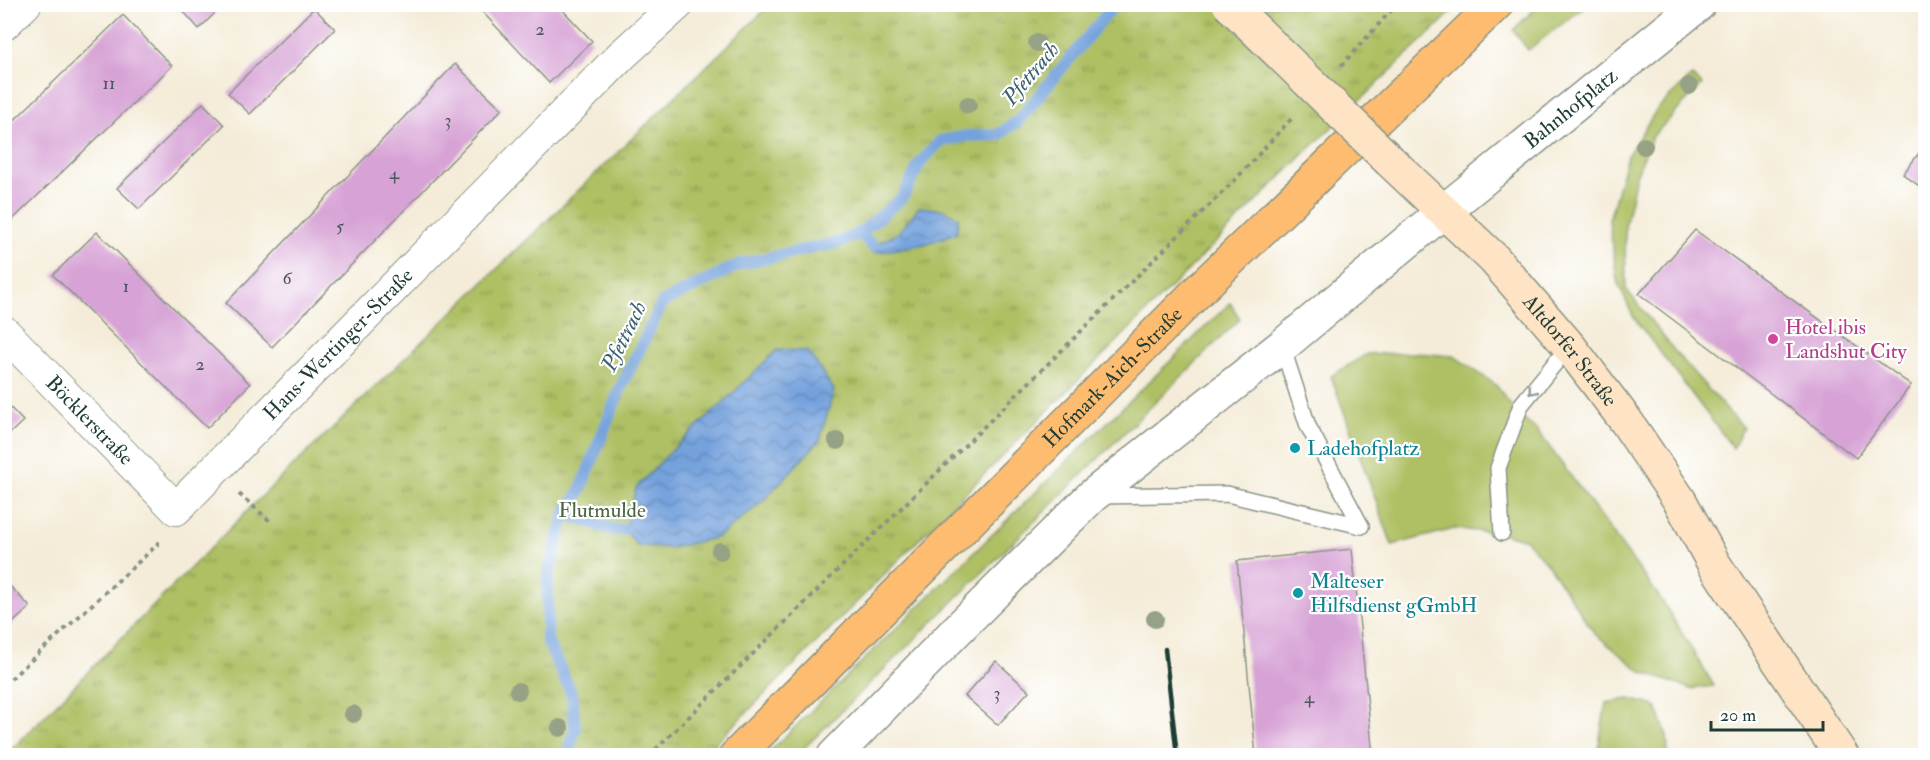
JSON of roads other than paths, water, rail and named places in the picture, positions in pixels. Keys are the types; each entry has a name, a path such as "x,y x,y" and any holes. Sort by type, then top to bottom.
{"main road":[{"name":"Altdorfer Straße","path":"1229,4 1494,259 1569,346 1626,421 1674,492 1714,564 1842,756"},
{"name":"Hofmark-Aich-Straße","path":"736,756 1200,289 1496,4"}],"street":[{"path":"4,24 25,4"},
{"name":"Hans-Wertinger-Straße","path":"176,509 622,55 678,4"},
{"name":"Bahnhofplatz","path":"1444,211 1699,4"},
{"path":"834,756 1092,496 1282,346 1444,211"},
{"name":"Böcklerstraße","path":"4,332 176,509"}],"lane":[{"path":"1092,496 1227,494 1361,526 1308,426 1282,346"},
{"path":"1502,533 1498,468 1517,414 1521,405 1569,346"}],"water":[{"path":"919,207 945,210 959,218 956,233 925,244 875,253 871,251 873,245 897,234"},
{"path":"777,350 808,351 834,390 820,440 764,500 719,537 671,548 637,546 625,529 636,488 672,450"}],"waterway":[{"name":"Pfettrach","path":"567,756 575,730 572,694 547,641 548,577 565,514 580,491 620,389 663,302 740,264 840,242 860,233 903,197 920,163 940,141 967,136 998,135 1018,121 1115,4"},
{"name":"Pfettrach","path":"860,233 873,246"},
{"name":"Pfettrach","path":"565,514 615,530 625,529"}],"railway":[{"path":"1165,649 1177,756"}],"place":[{"name":"Hotel ibis Landshut City","path":"1773,339"},
{"name":"Ladehofplatz","path":"1295,448"},
{"name":"Malteser Hilfsdienst gGmbH","path":"1298,593"}],"park label":[{"name":"Flutmulde","path":"602,510"}]}
